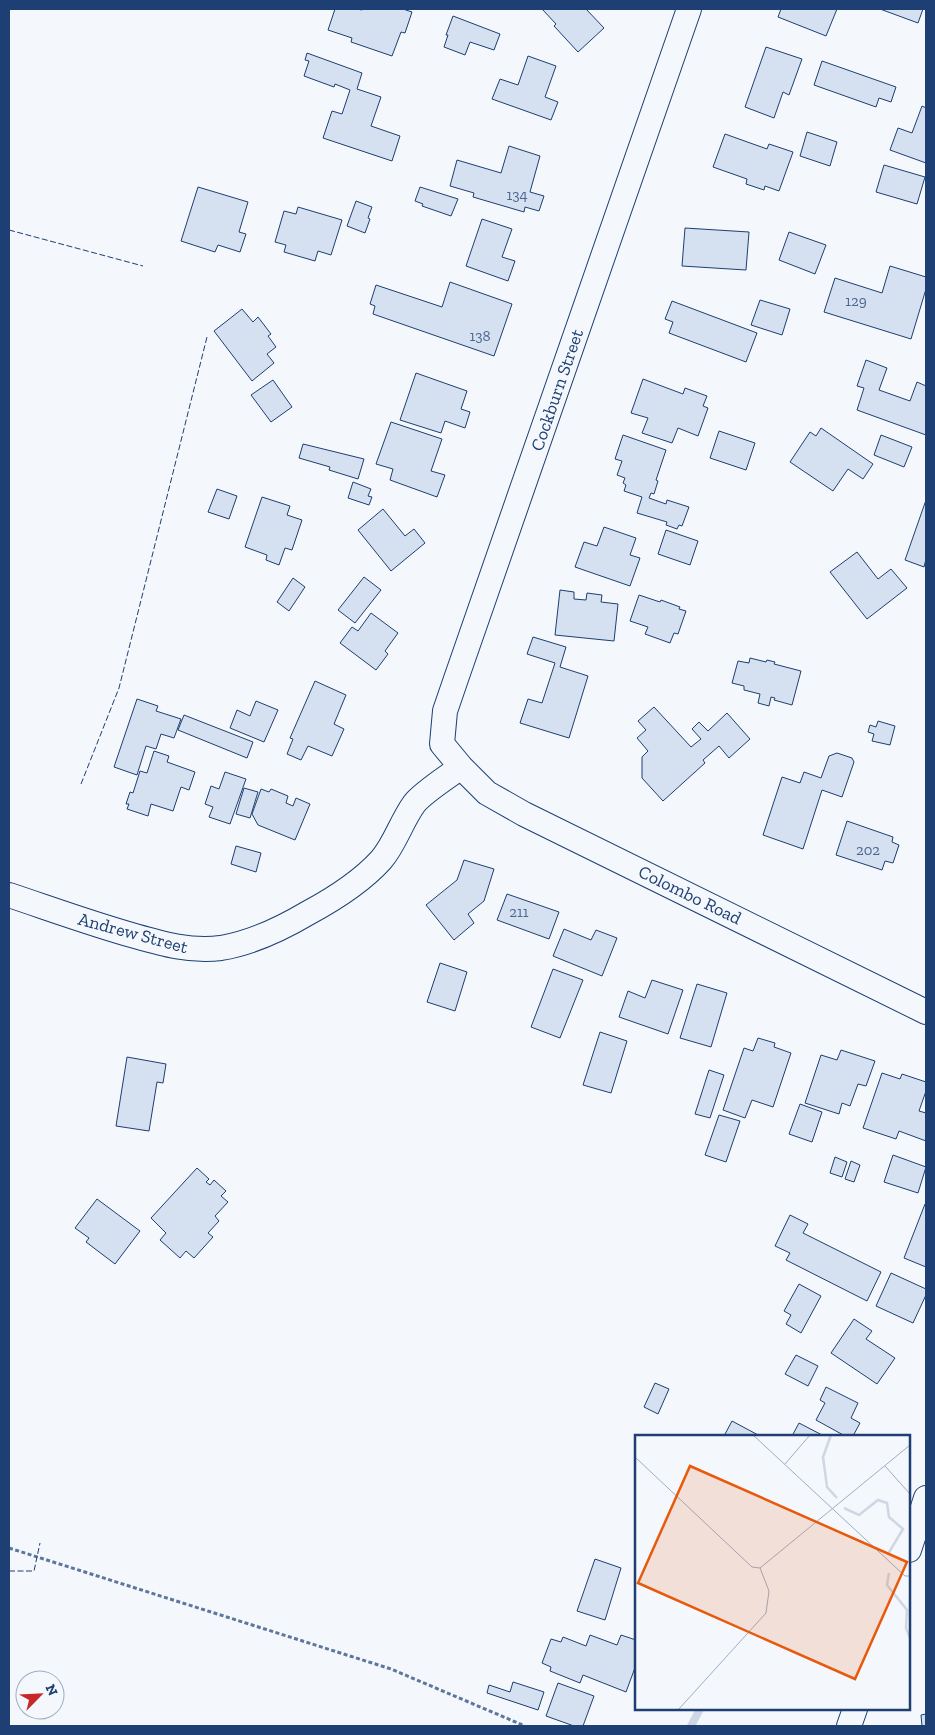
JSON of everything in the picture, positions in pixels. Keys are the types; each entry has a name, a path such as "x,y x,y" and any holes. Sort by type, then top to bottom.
{"street":[{"name":"Cockburn Street","path":"461,767 442,744 445,711 689,9"},
{"name":"Andrew Street","path":"9,895 105,928 176,947 197,949 221,948 254,939 292,922 332,900 362,878 382,859 404,819 416,802 461,767"},
{"name":"Colombo Road","path":"461,767 487,793 524,814 926,1012"},
{"path":"910,1547 926,1498"},
{"path":"849,1726 854,1710"}],"path":[{"path":"9,1548 391,1669 525,1726"}],"building":[{"path":"335,9 403,9 412,12 405,33 401,32 392,56 351,42 352,38 328,30"},
{"path":"542,9 586,9 604,28 578,52 554,26 556,24"},
{"path":"781,9 837,9 826,36 778,17"},
{"path":"880,9 923,9 918,23"},
{"path":"453,16 500,34 494,50 470,42 465,55 444,47"},
{"path":"766,47 802,59 789,95 783,92 774,118 745,107"},
{"path":"307,53 362,73 357,89 381,97 371,126 400,136 392,161 323,138 332,111 342,114 350,90 335,84 334,87 304,76 309,61 305,60"},
{"path":"528,56 556,66 545,97 558,102 551,120 492,99 500,79 518,85"},
{"path":"822,61 896,87 891,102 879,98 876,107 814,85"},
{"path":"922,106 926,108 926,163 890,150 898,128 912,133"},
{"path":"807,132 837,142 830,166 800,156"},
{"path":"725,134 767,149 769,144 793,152 779,191 765,186 764,190 746,184 747,179 713,167"},
{"path":"509,146 540,156 530,192 544,196 539,211 525,207 524,212 473,197 474,193 450,186 457,160 501,173"},
{"path":"884,165 925,177 917,204 876,192"},
{"path":"198,187 248,202 239,232 246,234 240,252 218,245 215,252 181,241"},
{"path":"420,187 458,199 451,216 422,206 423,204 415,201"},
{"path":"356,201 372,207 365,233 347,226"},
{"path":"298,207 342,220 331,255 318,251 315,261 284,252 286,245 275,242 284,211 296,214"},
{"path":"482,219 512,229 502,257 515,261 508,281 466,266"},
{"path":"685,228 749,232 746,270 682,266"},
{"path":"789,232 826,245 815,274 779,260"},
{"path":"890,266 926,277 926,289 911,339 824,312 835,278 882,293"},
{"path":"450,282 512,304 494,356 373,314 375,306 370,304 376,285 442,307"},
{"path":"760,300 790,309 782,335 751,325"},
{"path":"672,301 757,333 746,362 669,333 673,322 665,319"},
{"path":"242,309 253,322 258,317 271,334 268,336 276,347 267,354 274,363 252,381 214,331"},
{"path":"866,360 887,368 879,390 910,401 917,382 926,386 926,435 857,410 864,388 857,386"},
{"path":"416,373 467,391 461,409 470,412 465,428 445,421 441,433 400,420"},
{"path":"643,379 683,394 685,388 707,396 703,406 708,408 698,436 678,428 672,443 642,433 648,418 631,413"},
{"path":"273,380 292,407 271,422 251,395"},
{"path":"391,422 442,439 431,471 445,475 437,497 390,480 393,469 376,464"},
{"path":"821,428 873,464 863,479 848,469 833,491 790,462 810,432 816,436"},
{"path":"719,431 755,443 746,470 710,458"},
{"path":"623,435 666,450 656,480 658,481 654,494 651,493 649,498 666,504 667,500 689,507 682,526 679,525 677,529 666,525 667,522 637,513 642,497 624,491 626,485 623,483 625,478 617,475 622,461 615,459"},
{"path":"881,435 912,447 904,467 874,455"},
{"path":"303,444 364,459 358,479 329,470 330,467 299,458"},
{"path":"353,482 371,489 368,496 372,497 369,505 348,498"},
{"path":"217,489 237,496 229,519 208,512"},
{"path":"262,497 290,506 287,515 302,520 292,550 285,548 279,565 266,560 267,555 245,547"},
{"path":"926,500 926,559 924,567 905,560"},
{"path":"383,509 405,536 414,529 425,543 391,571 358,530"},
{"path":"604,527 636,538 630,555 640,558 630,586 575,567 584,542 597,546"},
{"path":"666,530 698,541 690,565 658,554"},
{"path":"857,552 878,579 891,569 907,588 867,619 830,572"},
{"path":"364,577 381,590 355,623 338,610"},
{"path":"293,578 305,587 289,611 277,602"},
{"path":"560,590 574,592 574,599 586,600 587,593 602,595 601,602 618,604 614,641 555,635"},
{"path":"639,595 660,602 661,600 686,611 678,634 674,633 670,643 645,634 648,627 630,621"},
{"path":"371,613 398,633 385,651 388,654 376,670 340,643 352,627 358,631"},
{"path":"533,637 566,647 560,667 588,676 569,738 520,723 528,699 542,703 555,663 527,654"},
{"path":"750,658 775,662 774,664 801,671 792,705 774,700 775,698 771,697 769,706 758,703 760,694 744,690 744,686 732,683 738,661 749,663"},
{"path":"315,681 346,695 334,724 344,729 332,756 308,746 301,760 287,754 293,739 290,738"},
{"path":"137,699 158,706 156,711 181,719 174,738 161,734 156,749 146,746 137,775 114,767"},
{"path":"256,701 278,710 264,742 230,728 237,710 250,716"},
{"path":"654,707 691,747 701,739 692,729 699,722 708,731 727,713 750,739 729,758 719,746 703,760 705,763 663,801 642,778 642,757 648,751 637,738 646,730 638,721"},
{"path":"184,715 253,742 247,758 178,730"},
{"path":"878,721 895,726 890,745 872,741 874,734 868,732 870,725 876,727"},
{"path":"154,751 169,756 167,762 195,772 189,790 181,787 173,811 151,804 148,816 127,809 129,804 126,804 130,792 133,793 140,771 147,773"},
{"path":"837,753 852,758 854,762 842,797 822,790 803,849 763,835 782,777 800,783 804,772 821,778 829,756"},
{"path":"225,772 246,779 230,824 209,817 213,807 205,804 211,786 219,789"},
{"path":"244,788 258,792 250,818 236,814"},
{"path":"261,789 269,792 271,789 288,796 286,803 293,806 296,798 310,804 295,840 258,825 252,814"},
{"path":"847,821 893,837 892,842 899,845 893,863 885,861 882,870 836,855"},
{"path":"236,846 261,853 256,872 231,864"},
{"path":"464,860 494,869 484,901 468,914 474,923 454,940 426,905 457,880"},
{"path":"507,894 559,912 549,939 497,920"},
{"path":"564,929 591,940 596,930 617,938 602,976 553,956"},
{"path":"440,963 467,972 455,1011 427,1002"},
{"path":"553,969 583,980 560,1038 531,1027"},
{"path":"652,980 683,990 668,1034 619,1017 628,991 645,998"},
{"path":"697,984 727,993 711,1047 680,1038"},
{"path":"600,1032 627,1041 611,1093 583,1085"},
{"path":"758,1038 775,1043 774,1047 791,1053 773,1107 752,1100 745,1118 723,1110 744,1048 753,1051"},
{"path":"841,1050 875,1061 866,1086 858,1084 850,1106 842,1103 839,1114 805,1103 821,1055 837,1060"},
{"path":"127,1057 166,1064 163,1083 157,1082 149,1131 116,1126"},
{"path":"709,1070 724,1075 710,1118 695,1114"},
{"path":"882,1073 900,1079 902,1074 926,1082 926,1091 919,1111 926,1113 926,1141 899,1131 896,1139 863,1128"},
{"path":"800,1104 822,1112 812,1142 789,1134"},
{"path":"719,1115 740,1121 726,1162 705,1155"},
{"path":"893,1155 926,1167 918,1193 884,1182"},
{"path":"835,1157 847,1162 842,1177 830,1173"},
{"path":"851,1161 860,1165 854,1182 845,1179"},
{"path":"197,1168 209,1179 206,1182 210,1185 214,1180 226,1191 221,1196 228,1202 215,1216 219,1221 208,1233 213,1237 194,1258 186,1251 180,1258 160,1240 166,1233 151,1218"},
{"path":"97,1199 140,1231 115,1264 86,1242 89,1238 75,1228"},
{"path":"926,1205 926,1267 904,1258"},
{"path":"790,1215 808,1224 803,1233 881,1272 867,1301 786,1260 790,1253 775,1246"},
{"path":"891,1273 926,1289 926,1295 913,1323 876,1306"},
{"path":"799,1284 821,1296 801,1333 786,1324 791,1315 784,1311"},
{"path":"854,1319 872,1331 866,1339 895,1358 877,1384 831,1353"},
{"path":"796,1355 818,1366 808,1386 785,1374"},
{"path":"655,1383 669,1389 658,1414 644,1407"},
{"path":"826,1387 858,1403 851,1418 860,1423 854,1435 843,1435 816,1420 825,1403 820,1400"},
{"path":"732,1421 758,1435 725,1435"},
{"path":"799,1423 822,1435 793,1435"},
{"path":"595,1559 621,1568 605,1620 577,1611"},
{"path":"590,1635 617,1645 621,1635 635,1640 635,1668 626,1692 583,1675 580,1683 550,1671 551,1667 542,1663 551,1639 561,1642 563,1637 586,1646"},
{"path":"513,1682 544,1692 538,1710 487,1693 489,1685 510,1692"},
{"path":"558,1683 594,1696 583,1726 574,1726 546,1716"},
{"path":"926,1714 926,1726 922,1726 921,1715"}],"waterway":[{"path":"691,1726 699,1710"}],"fence":[{"path":"9,230 143,266"},
{"path":"81,784 119,688 207,337"},
{"path":"9,1571 34,1571 40,1543"}]}
